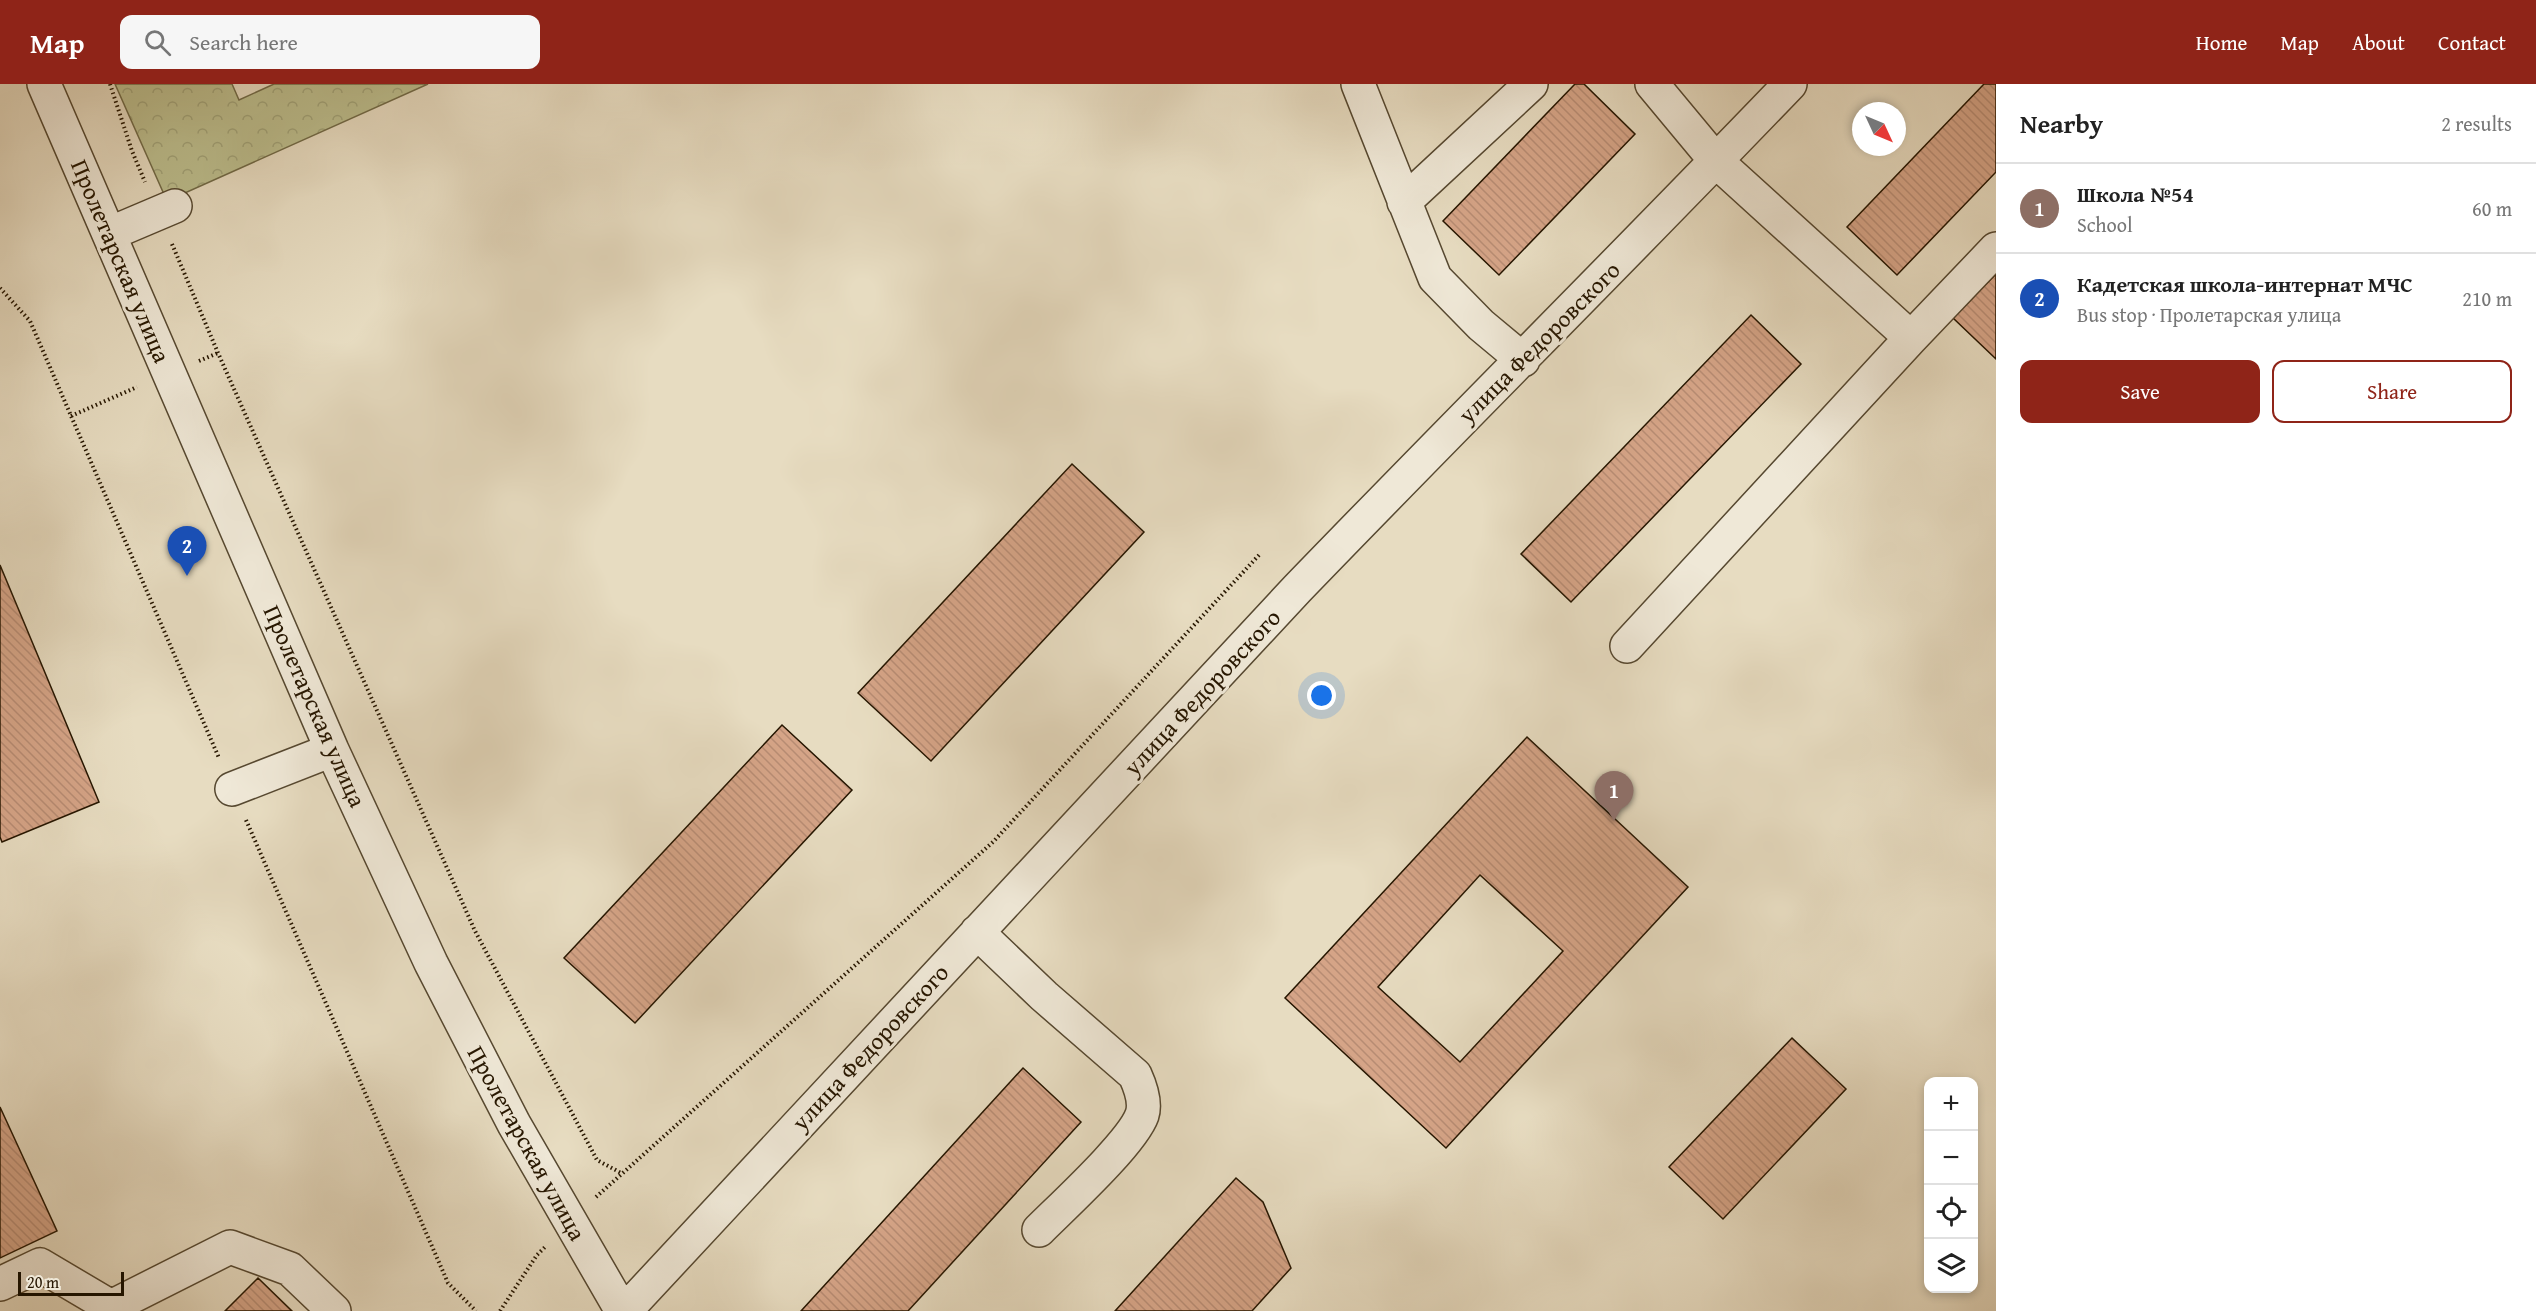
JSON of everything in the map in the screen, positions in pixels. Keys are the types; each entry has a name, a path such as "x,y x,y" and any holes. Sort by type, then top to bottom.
{"street":[{"name":"Пролетарская улица","path":"44,84 332,750 431,963 514,1124 570,1223 624,1311"},
{"path":"1358,84 1435,278 1481,325 1523,360"},
{"path":"1404,202 1531,84"},
{"path":"1652,84 1716,161 1911,338"},
{"name":"улица Федоровского","path":"624,1311 1297,589 1790,84"},
{"path":"109,234 167,209"},
{"path":"1627,646 1996,249"},
{"path":"232,789 332,750"},
{"path":"977,932 1044,996 1135,1075 1142,1091 1142,1115 1124,1142 1039,1230"},
{"path":"0,1284 40,1265 111,1307 230,1247 290,1269 334,1311"}],"path":[{"path":"110,84 132,151 167,209 223,364 475,931 597,1160 621,1173"},
{"path":"500,1311 537,1255 621,1173 993,842 1259,555"}],"green space":[{"path":"115,84 232,84 239,100 274,84 428,84 167,201"}],"building":[{"path":"1575,84 1584,84 1635,134 1499,275 1443,221"},
{"path":"1984,84 1996,84 1996,172 1897,275 1847,227"},
{"path":"1996,274 1996,359 1953,318"},
{"path":"1751,315 1801,364 1571,602 1521,554"},
{"path":"1072,464 1144,532 931,761 858,693"},
{"path":"0,565 99,802 2,842 0,837"},
{"path":"782,725 852,790 635,1023 564,958"},
{"path":"1527,737 1688,887 1446,1148 1285,998","holes":["1480,875 1563,951 1460,1062 1378,987"]},
{"path":"1792,1038 1846,1089 1723,1219 1669,1167"},
{"path":"1023,1068 1081,1122 908,1311 801,1311"},
{"path":"0,1107 57,1231 0,1258"},
{"path":"1236,1178 1263,1202 1291,1268 1252,1311 1115,1311"},
{"path":"258,1278 292,1311 225,1311"}],"place":[{"name":"Кадетская школа-интернат МЧС","path":"187,576"},
{"name":"Школа №54","path":"1614,821"}]}
